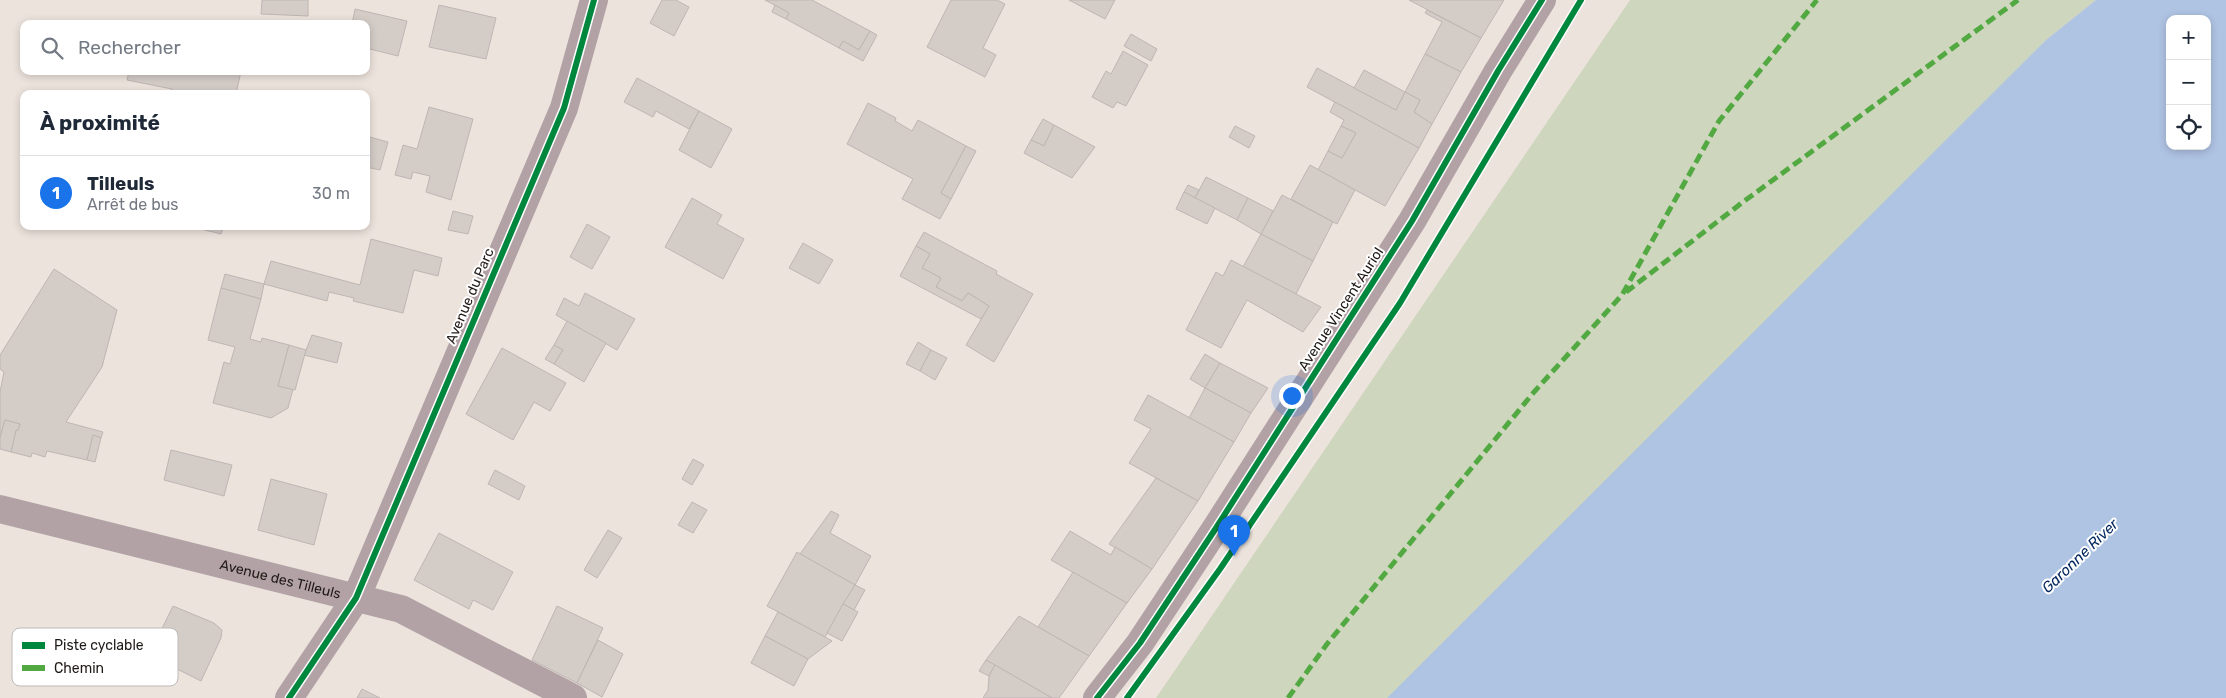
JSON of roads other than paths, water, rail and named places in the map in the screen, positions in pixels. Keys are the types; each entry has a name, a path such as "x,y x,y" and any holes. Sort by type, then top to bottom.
{"street":[{"name":"Avenue du Parc","path":"289,698 356,598 564,108 594,0"},
{"name":"Avenue Vincent Auriol","path":"1097,698 1140,642 1237,495 1412,221 1498,71 1542,0"},
{"name":"Avenue des Tilleuls","path":"0,508 401,609 573,698"}],"water":[{"name":"Garonne River","path":"2096,0 2226,0 2226,698 1387,698 2046,40"}],"place":[{"name":"Tilleuls","path":"1234,556"}]}
